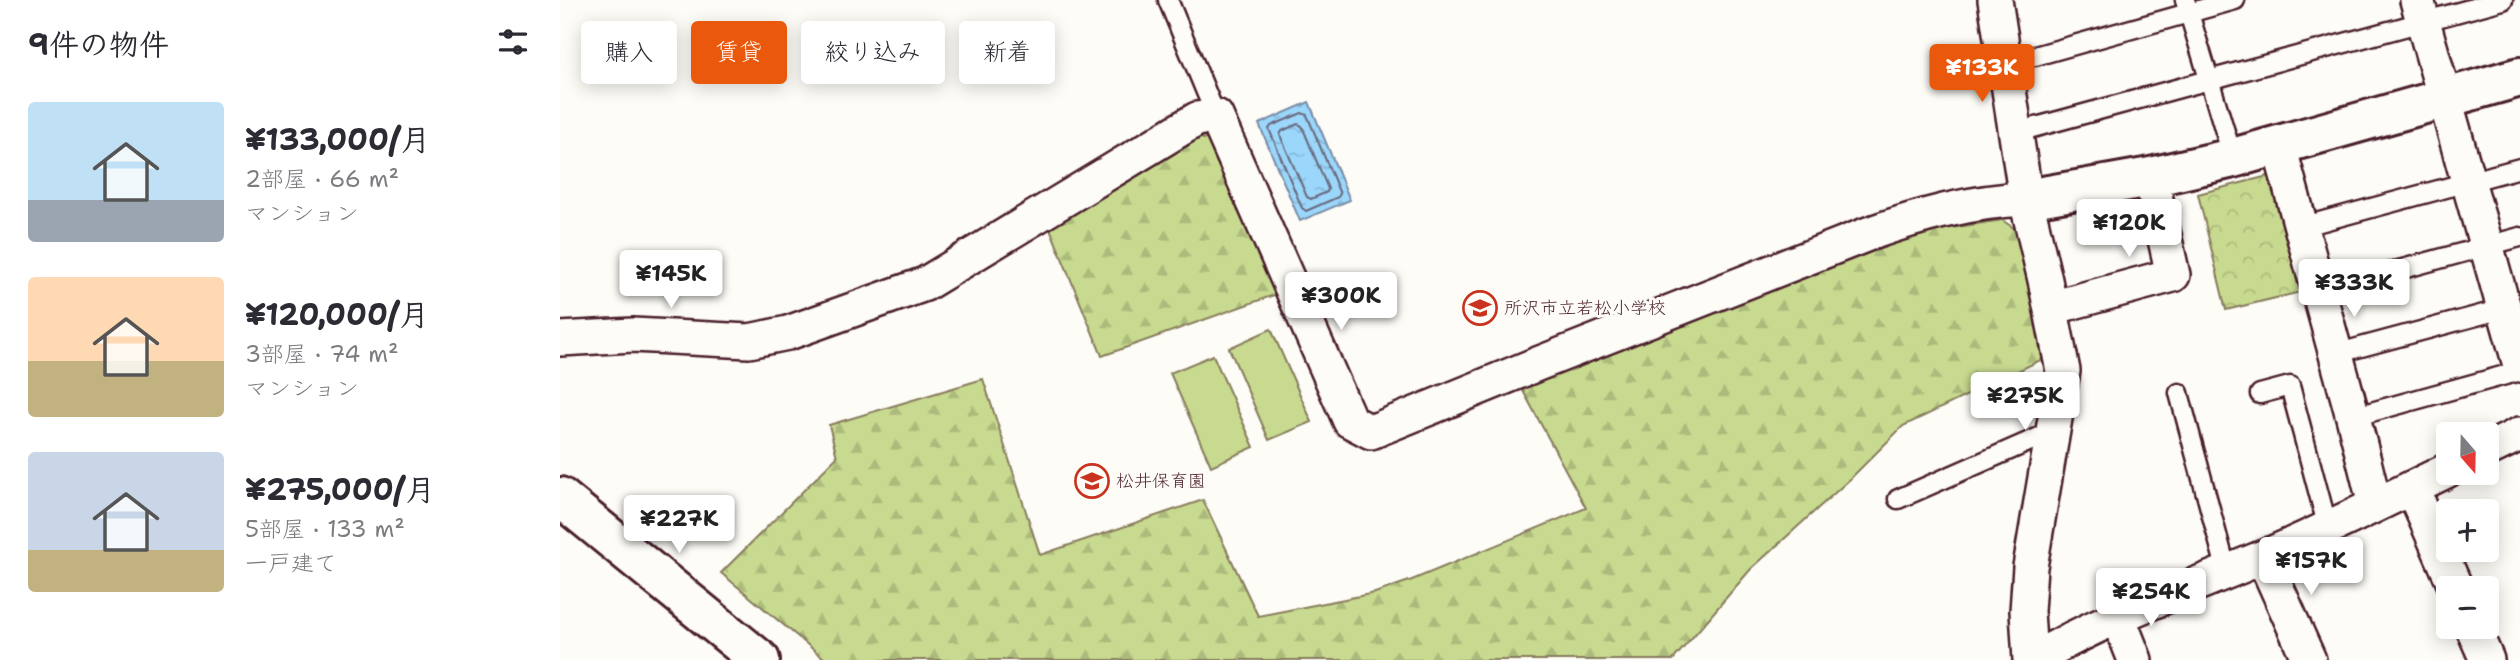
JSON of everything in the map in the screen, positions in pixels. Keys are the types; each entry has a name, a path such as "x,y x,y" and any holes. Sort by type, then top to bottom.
{"street":[{"path":"1995,0 2026,199 2063,371 2030,567 2027,611 2032,660 2118,617 2263,557 2436,476"},
{"path":"2420,11 2485,246 2511,306 2520,365"},
{"path":"560,339 633,335 749,341 788,333 925,284 1197,120 1216,116 1350,421 1371,432 1540,363 1915,218 1962,206 2026,199 2151,177 2233,158 2520,77"},
{"path":"2279,146 2375,505"},
{"path":"2051,308 2173,275 2151,177"},
{"path":"2499,444 2520,434"},
{"path":"2412,488 2451,576"},
{"path":"560,497 760,660"},
{"path":"2263,557 2309,660"},
{"path":"2118,617 2135,660"},
{"path":"2478,639 2487,660"}],"lane":[{"path":"1168,0 1216,116"},
{"path":"2035,56 2187,6 2235,0"},
{"path":"2014,133 2211,79 2420,11 2503,0"},
{"path":"2187,6 2233,158"},
{"path":"2301,227 2520,168"},
{"path":"2318,292 2520,237"},
{"path":"2335,354 2511,306"},
{"path":"2353,417 2520,371"},
{"path":"2260,394 2290,386 2328,528"},
{"path":"2179,393 2227,572"},
{"path":"1898,499 2053,431"}],"green space":[{"path":"1193,136 1212,141 1277,294 1102,356 1049,226"},
{"path":"2272,175 2309,290 2226,310 2198,194"},
{"path":"2002,220 2021,233 2047,357 1903,426 1850,479 1750,570 1673,660 826,660 721,573 837,457 829,425 983,379 1040,555 1203,500 1258,616 1375,593 1586,508 1522,389 1907,235"},
{"path":"1271,329 1312,422 1269,440 1229,348"},
{"path":"1213,355 1254,447 1211,466 1170,373"}],"water":[{"path":"1309,102 1350,200 1300,221 1259,124"}],"place":[{"name":"所沢市立若松小学校","path":"1480,308"},
{"name":"松井保育園","path":"1092,481"}]}
